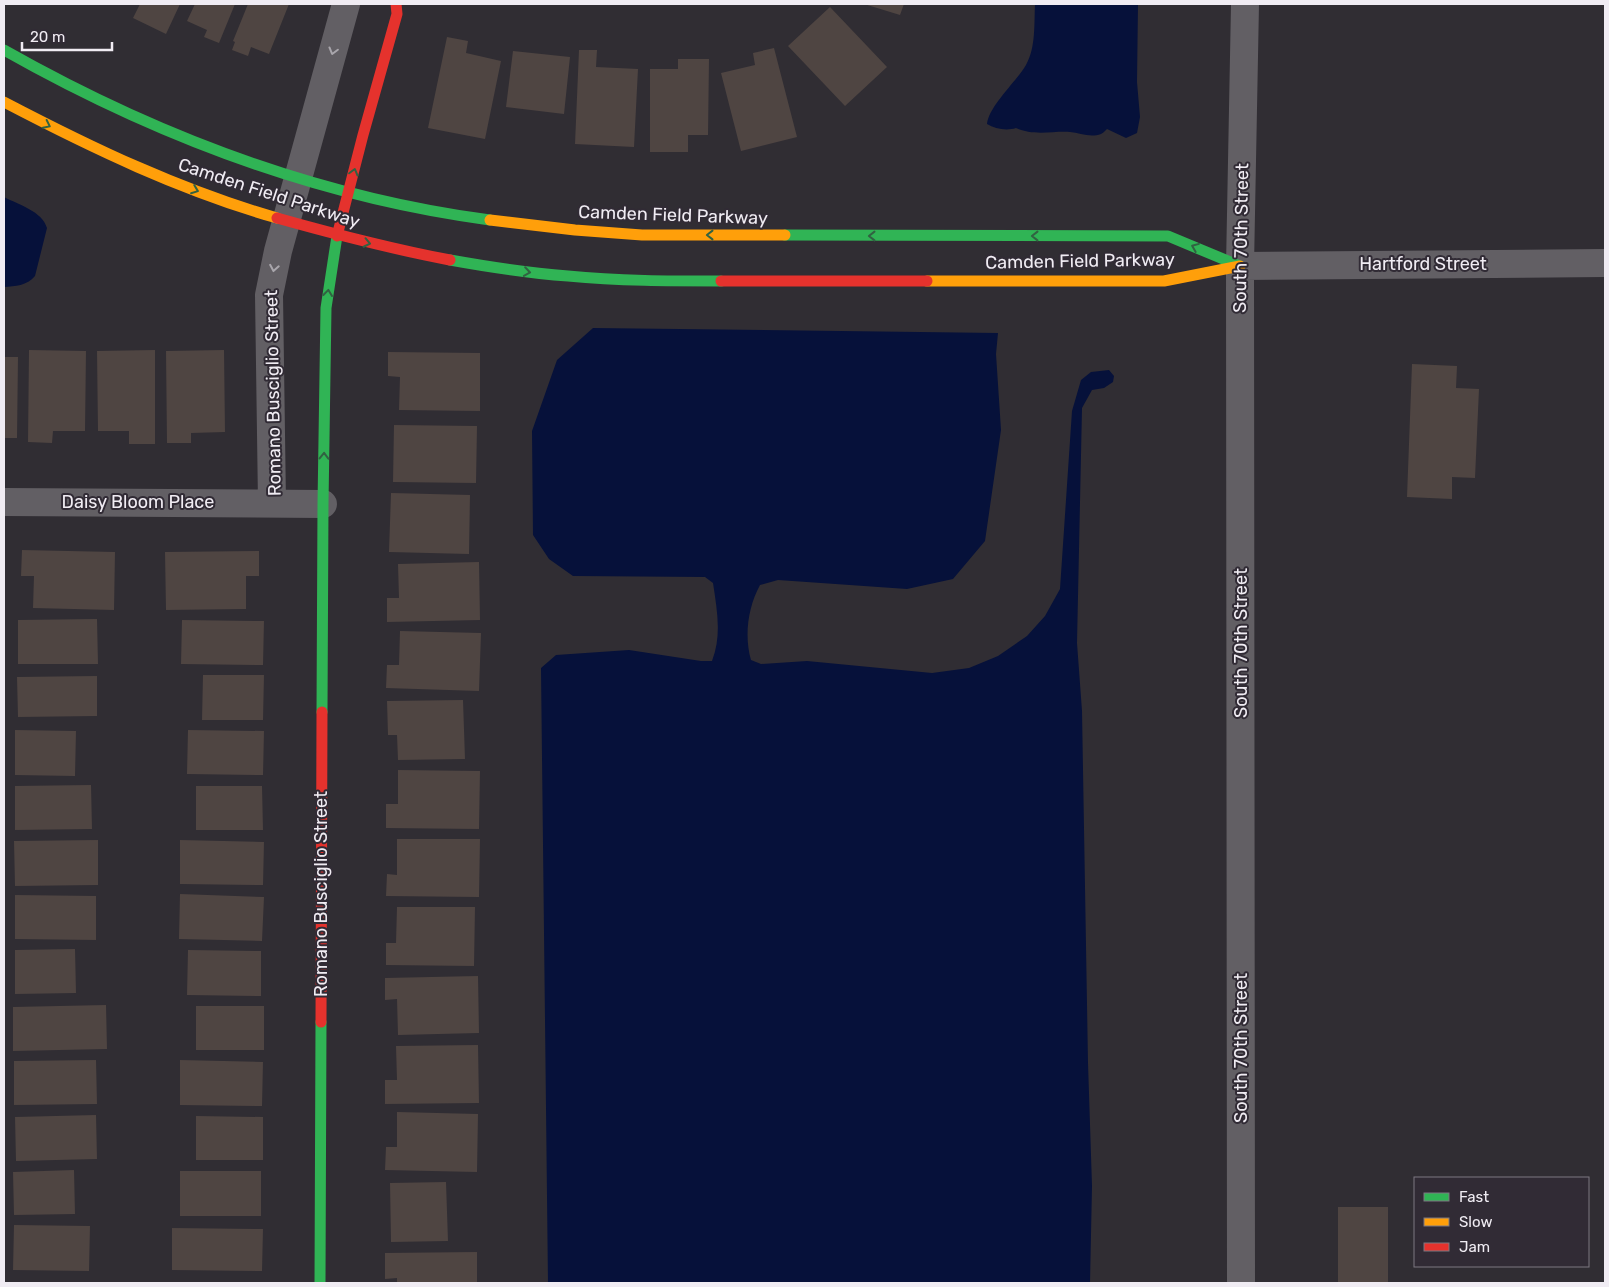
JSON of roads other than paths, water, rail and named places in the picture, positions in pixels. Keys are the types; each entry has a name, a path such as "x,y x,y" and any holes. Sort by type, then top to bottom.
{"street":[{"name":"Romano Busciglio Street","path":"323,504 272,503 269,295 276,258 346,4"},
{"name":"Romano Busciglio Street","path":"320,1283 323,504 326,308 337,236 397,14 396,4"},
{"name":"South 70th Street","path":"1241,1283 1240,266 1245,4"},
{"name":"Camden Field Parkway","path":"4,50 62,82 144,121 222,152 298,178 377,200 484,220 556,228 642,234 1168,236 1240,266"},
{"name":"Camden Field Parkway","path":"4,102 90,146 154,174 223,201 286,221 337,236 426,256 554,275 610,280 670,281 1164,280 1240,266"},
{"name":"Hartford Street","path":"1240,266 1605,263"},
{"name":"Daisy Bloom Place","path":"4,502 272,503"}]}
